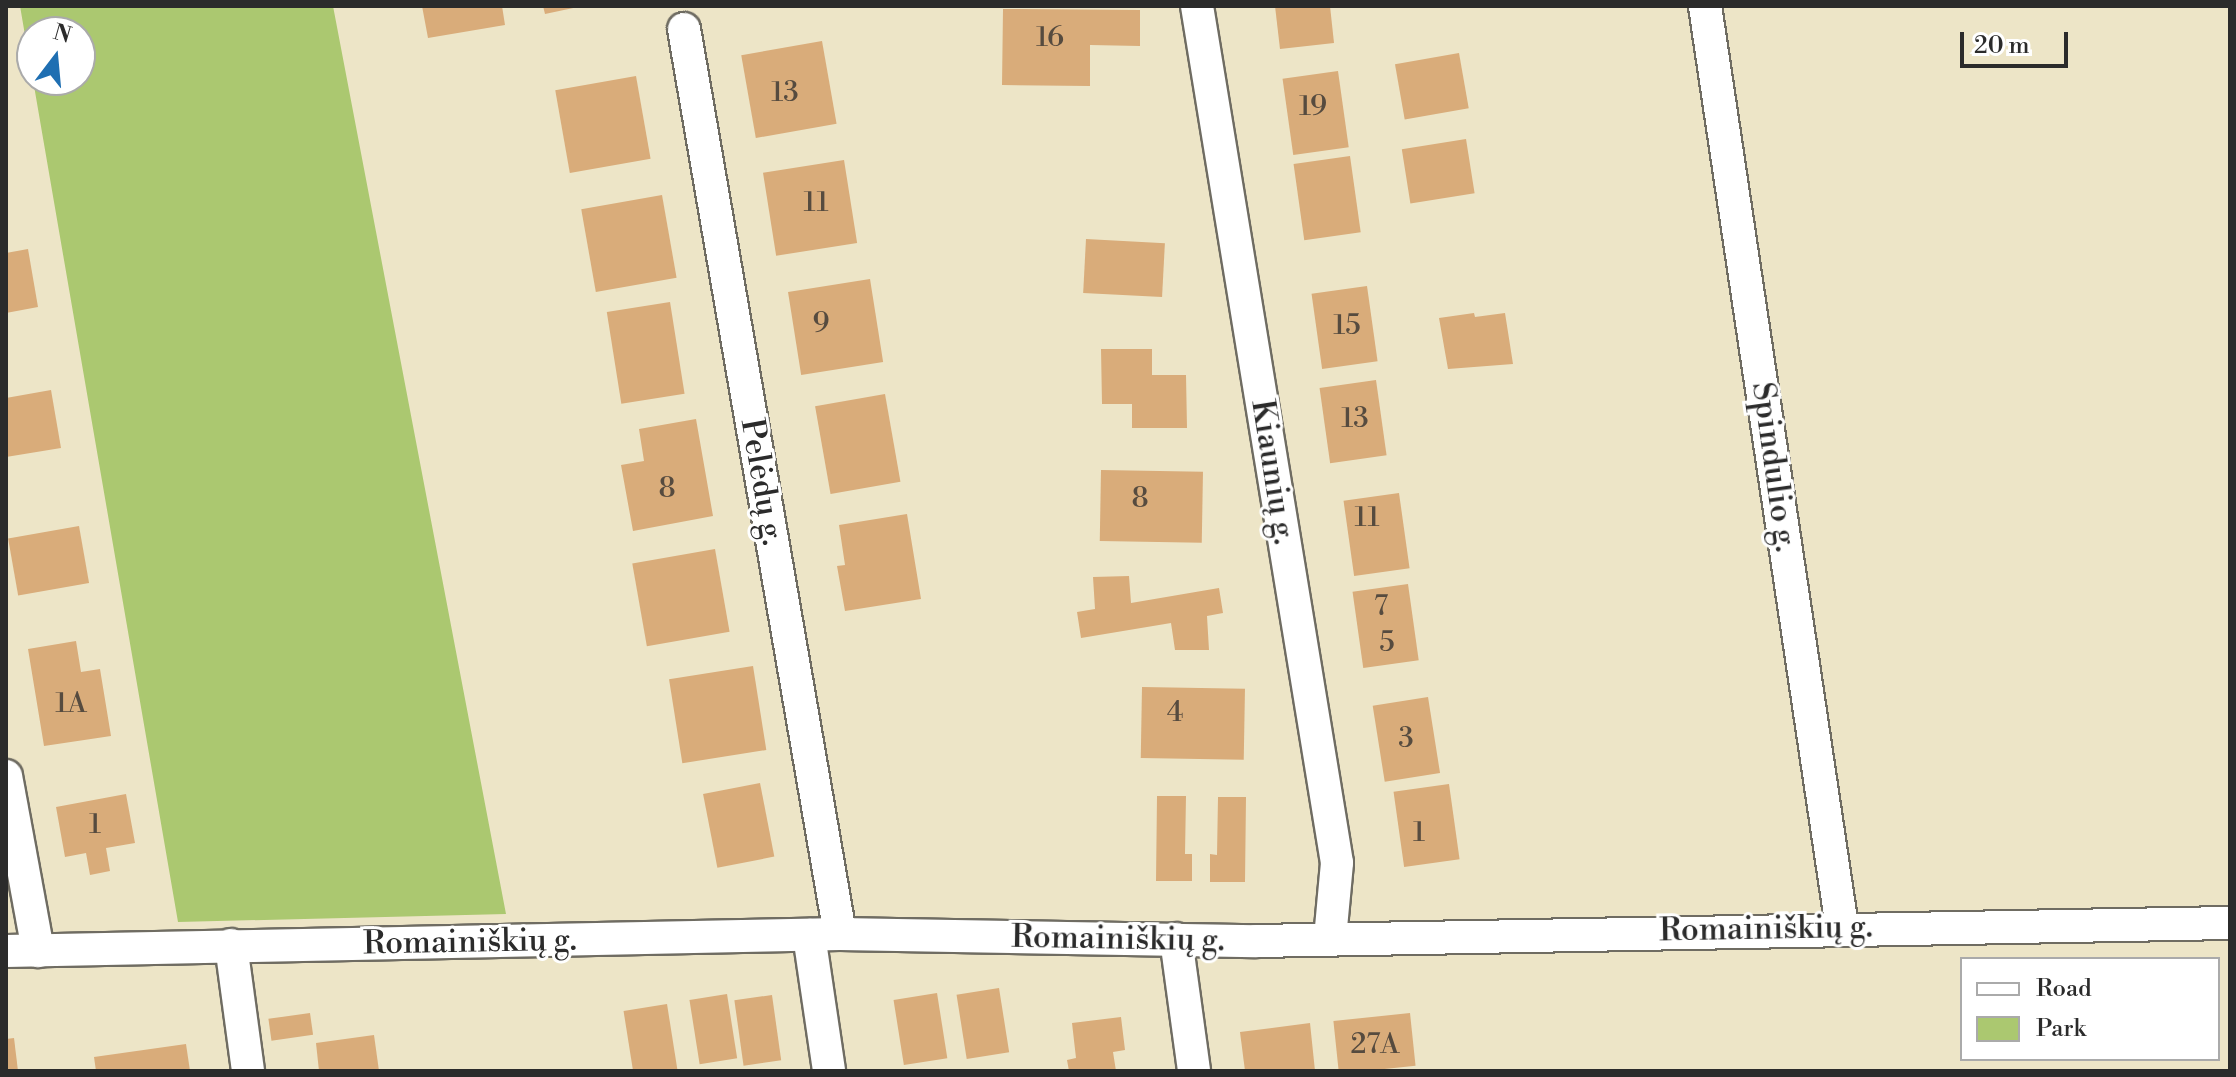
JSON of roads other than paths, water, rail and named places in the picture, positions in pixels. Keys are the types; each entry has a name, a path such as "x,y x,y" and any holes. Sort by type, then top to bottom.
{"street":[{"name":"Kiaunių g.","path":"1197,6 1337,863 1330,938"},
{"name":"Spindulio g.","path":"1705,6 1842,927"},
{"name":"Pelėdų g.","path":"684,29 825,935 829,1071"},
{"path":"6,776 38,951"},
{"name":"Romainiškių g.","path":"6,951 825,935 1330,938 1842,927 2230,923"},
{"path":"1176,939 1194,1071"},
{"path":"231,945 248,1071"}]}
